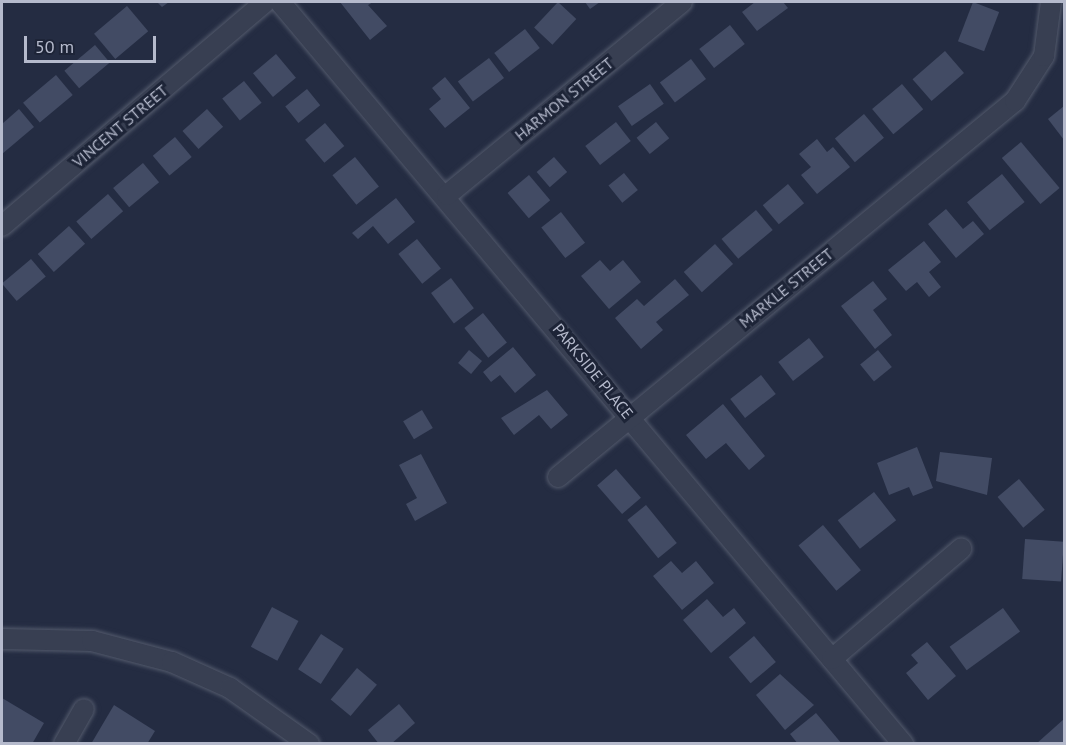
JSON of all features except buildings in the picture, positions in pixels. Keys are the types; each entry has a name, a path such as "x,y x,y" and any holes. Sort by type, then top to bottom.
{"street":[{"name":"VINCENT STREET","path":"2,226 265,2"},
{"name":"PARKSIDE PLACE","path":"280,2 447,195 903,744"},
{"name":"HARMON STREET","path":"447,195 682,2"},
{"name":"MARKLE STREET","path":"558,477 1015,101 1044,56 1051,2"},
{"path":"832,659 960,549"},
{"path":"2,639 92,641 172,662 238,692 309,744"},
{"path":"64,744 84,709"}]}
